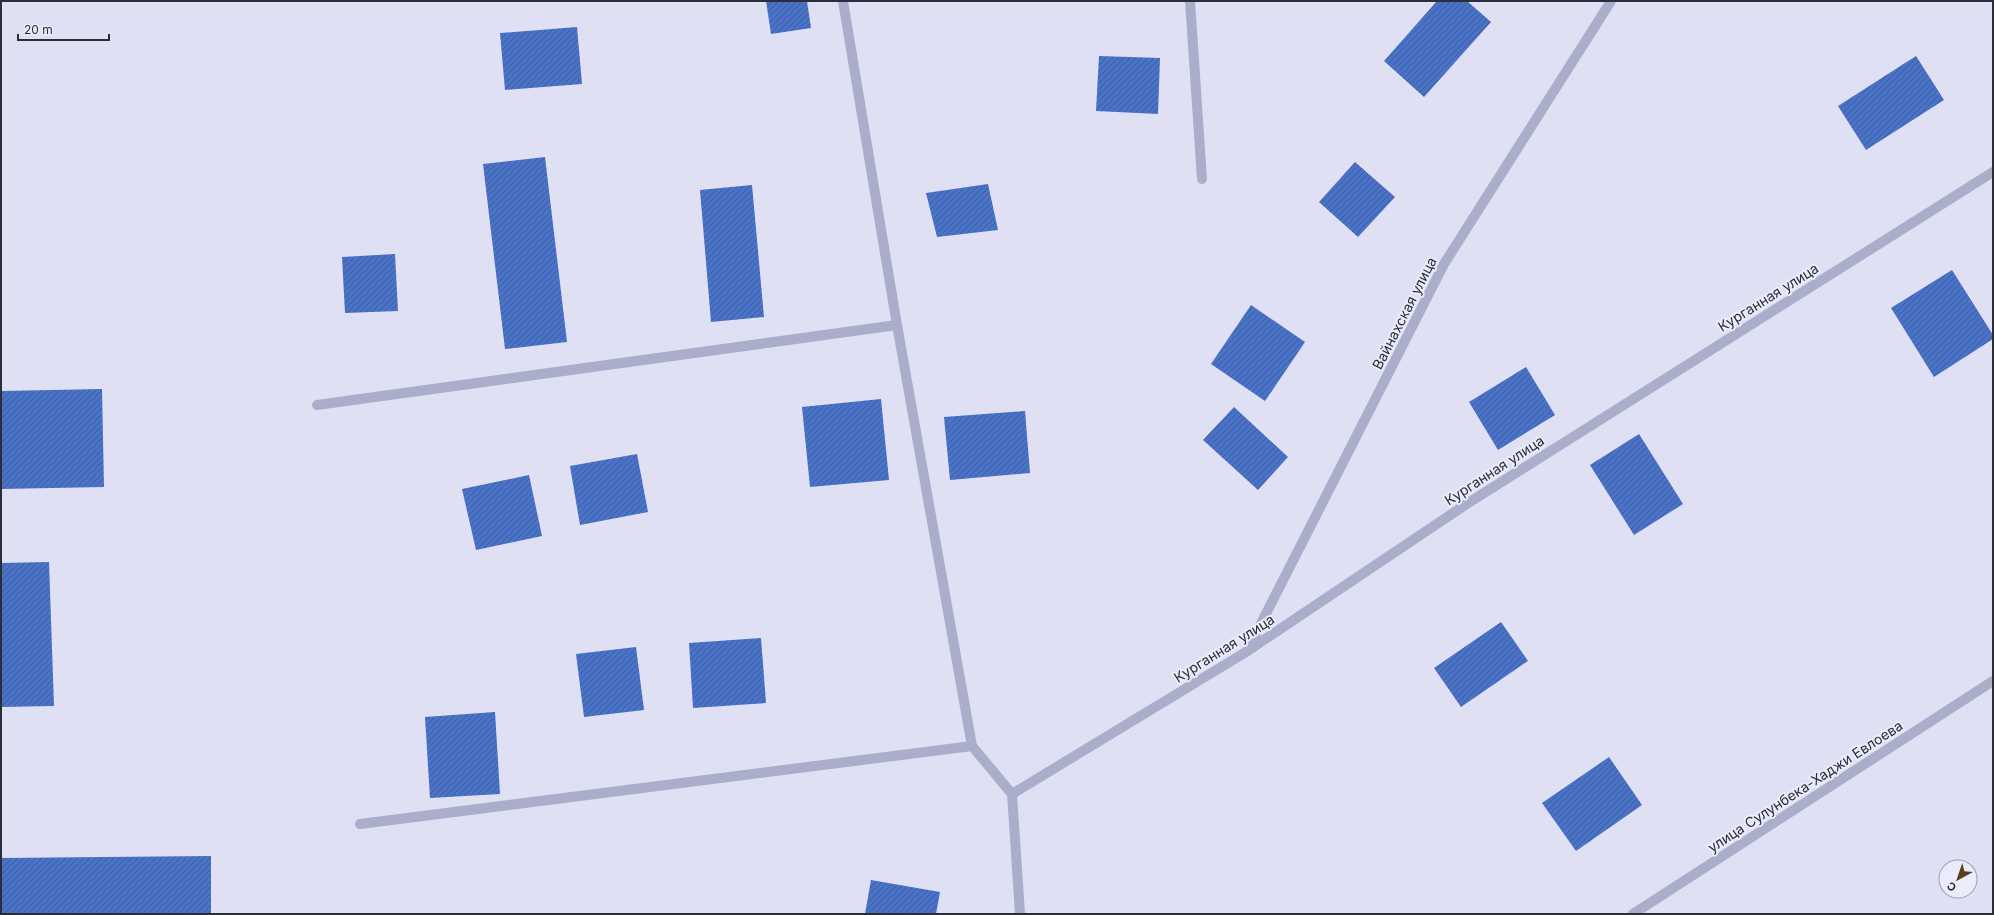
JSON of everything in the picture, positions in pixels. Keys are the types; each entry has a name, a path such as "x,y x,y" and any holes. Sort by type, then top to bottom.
{"street":[{"path":"843,1 972,746 1012,794 1020,914"},
{"path":"1190,1 1202,179"},
{"name":"Вайнахская улица","path":"1246,652 1444,264 1611,1"},
{"name":"Курганная улица","path":"1012,794 1246,652 1465,505 1993,172"},
{"path":"317,405 898,325"},
{"name":"улица Сулунбека-Хаджи Евлоева","path":"1633,914 1993,681"},
{"path":"360,824 972,746"}],"building":[{"path":"766,1 807,1 811,28 771,34"},
{"path":"1437,1 1467,1 1491,22 1424,97 1384,61"},
{"path":"577,27 582,84 505,90 500,33"},
{"path":"1099,56 1160,58 1158,114 1096,111"},
{"path":"1916,56 1944,100 1866,150 1838,106"},
{"path":"545,157 567,342 505,349 483,164"},
{"path":"1355,162 1395,197 1358,237 1319,202"},
{"path":"988,184 998,230 937,237 926,193"},
{"path":"752,185 764,317 711,322 700,190"},
{"path":"395,254 398,311 345,313 342,257"},
{"path":"1952,270 1993,335 1993,339 1934,377 1891,308"},
{"path":"1251,305 1305,342 1265,401 1211,364"},
{"path":"1526,367 1555,415 1498,450 1469,402"},
{"path":"102,389 104,487 1,489 1,391"},
{"path":"881,399 889,480 810,487 802,407"},
{"path":"1234,407 1288,457 1258,490 1203,440"},
{"path":"1025,411 1030,473 950,480 944,417"},
{"path":"1639,434 1683,504 1634,535 1590,465"},
{"path":"637,454 648,512 580,525 570,466"},
{"path":"529,475 542,536 476,550 462,489"},
{"path":"49,562 54,706 1,707 1,563"},
{"path":"1501,622 1528,661 1461,707 1434,668"},
{"path":"761,638 766,703 693,708 689,643"},
{"path":"636,647 644,710 584,717 576,654"},
{"path":"495,712 500,794 430,798 425,717"},
{"path":"1609,757 1642,805 1576,851 1542,803"},
{"path":"211,856 211,914 1,914 1,858"},
{"path":"871,880 940,892 936,914 865,914"}]}
